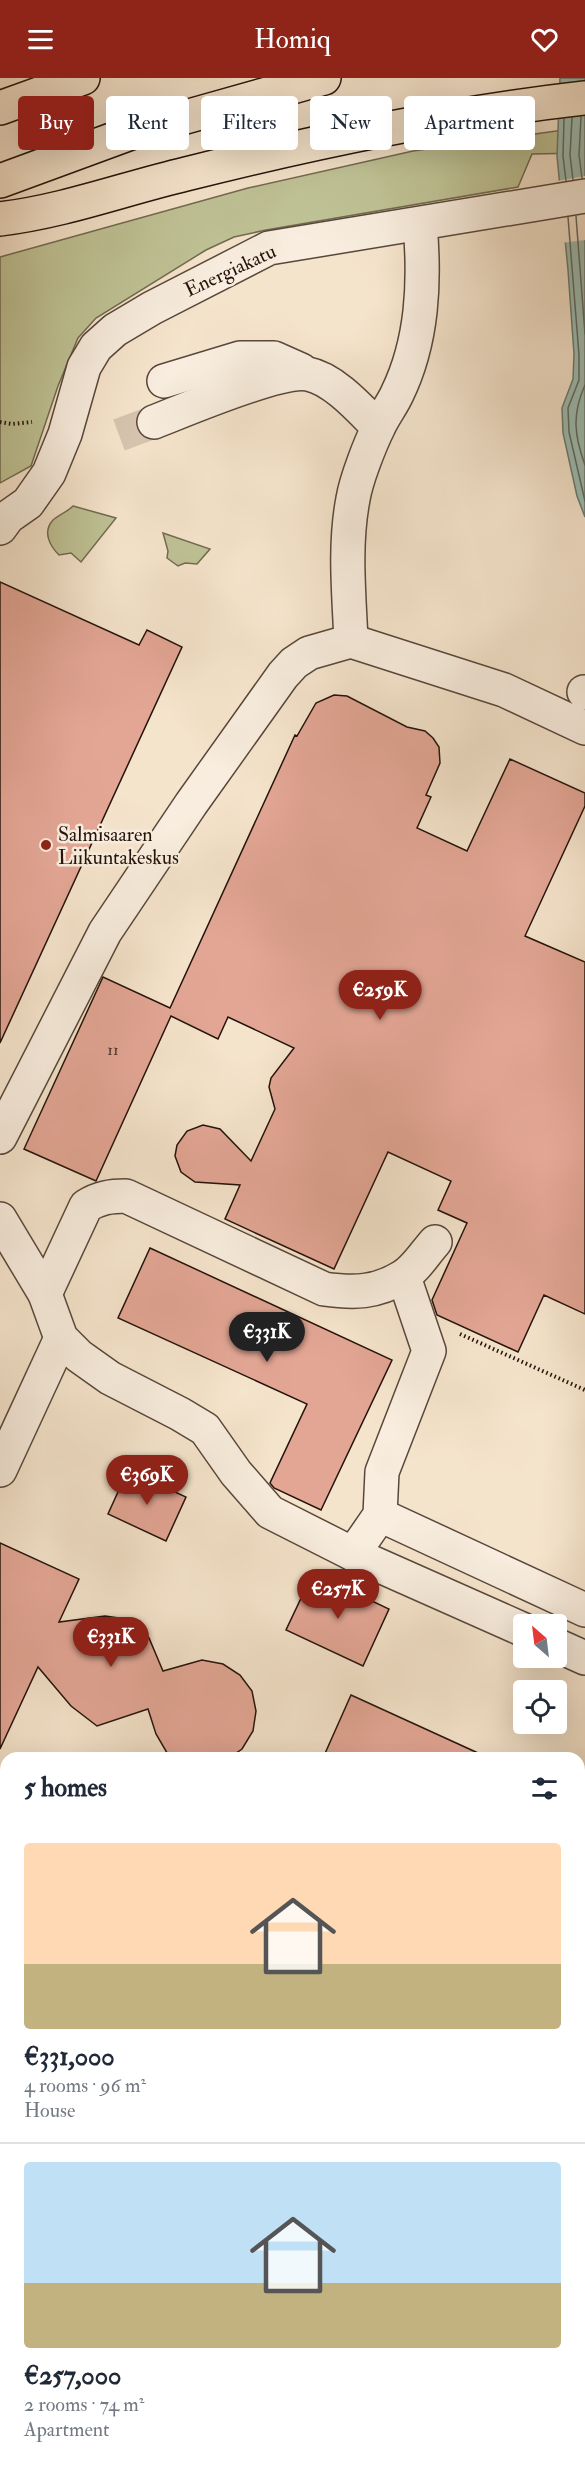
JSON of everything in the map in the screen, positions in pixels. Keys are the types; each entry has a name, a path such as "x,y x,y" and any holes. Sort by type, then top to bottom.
{"highway":[{"path":"0,108 83,78"},
{"path":"0,181 136,130 324,78"},
{"path":"0,219 43,213 183,174 341,136 585,98"}],"street":[{"name":"Energiakatu","path":"3,521 28,503 49,473 65,434 84,367 96,347 115,330 269,248 585,196"},
{"path":"351,641 348,542 353,498 378,427 398,393 421,315 423,272 420,224"},
{"path":"164,381 240,358 274,358 325,381 351,400 378,427"},
{"path":"154,422 274,378 308,374"},
{"path":"0,1137 105,932 198,795 294,663 309,653 351,641 504,690 585,728"},
{"path":"45,1294 86,1206 96,1199 111,1196 126,1196 324,1289 368,1292 404,1277 435,1242"},
{"path":"0,1220 45,1294 61,1338 80,1356 110,1378 205,1429 236,1473 270,1512 353,1554 513,1625"},
{"path":"353,1554 380,1515 382,1472 429,1351 404,1277"},
{"path":"0,1470 61,1338"},
{"path":"380,1515 585,1610"},
{"path":"567,1650 585,1658"}],"path":[{"path":"458,1333 585,1390"}],"green space":[{"path":"585,127 585,153 532,154 518,187 234,237 206,250 96,318 78,338 58,386 31,466 0,483 0,257 248,188 413,151 535,150 535,134"},
{"path":"73,506 116,518 81,562 71,553 59,555 48,539 48,529 53,520"},
{"path":"163,533 210,549 197,564 185,563 178,566 167,558 168,551"}],"water":[{"path":"560,78 585,78 585,517 577,496 563,433 562,408 573,379 574,354 557,156"}],"pier":[{"path":"585,176 585,240 561,243 557,181"}],"building":[{"name":"Salmisaaren Liikuntakeskus","path":"0,582 139,645 147,630 182,647 0,1043"},
{"path":"334,695 347,696 407,727 425,731 433,738 439,747 440,763 426,795 431,797 417,828 467,851 510,759 585,793 585,806 525,936 585,962 585,1314 544,1295 518,1352 437,1315 432,1300 467,1223 438,1210 451,1181 388,1152 334,1269 225,1219 240,1185 195,1182 181,1172 175,1156 177,1145 187,1131 203,1125 220,1129 251,1161 275,1109 269,1087 271,1078 294,1048 228,1017 218,1039 171,1016 96,1181 24,1149 103,977 170,1008 295,735 297,736 316,703"},
{"path":"150,1248 392,1360 321,1510 274,1488 270,1483 307,1404 118,1318"},
{"path":"128,1470 186,1497 166,1541 108,1514"},
{"path":"0,1543 79,1579 59,1622 105,1616 126,1619 135,1623 149,1638 163,1671 202,1660 223,1664 240,1675 252,1691 256,1711 253,1731 238,1752 166,1752 156,1734 148,1709 97,1726 71,1706 38,1667 0,1749"},
{"path":"313,1573 389,1609 363,1666 286,1630"},
{"path":"351,1695 476,1752 326,1752"}],"tunnel":[{"path":"119,435 154,422"}],"place":[{"name":"Salmisaaren Liikuntakeskus","path":"46,845"}]}
